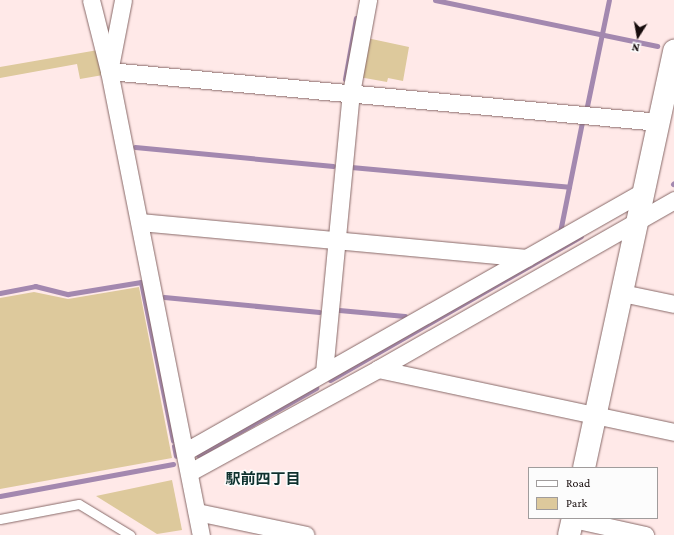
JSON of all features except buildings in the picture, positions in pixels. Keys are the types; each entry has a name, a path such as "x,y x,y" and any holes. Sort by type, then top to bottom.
{"street":[{"path":"91,0 109,71 186,451 201,535"},
{"path":"109,71 123,0"},
{"path":"324,372 351,93 368,0"},
{"path":"584,467 673,61"},
{"path":"109,71 659,122"},
{"path":"186,451 644,191"},
{"path":"190,472 378,369 674,200"},
{"path":"140,222 526,258"},
{"path":"622,293 674,304"},
{"path":"378,369 674,432"},
{"path":"197,512 306,535"},
{"path":"572,524 645,535"}],"lane":[{"path":"0,519 79,504 130,535"}],"green space":[{"path":"367,38 409,47 403,81 388,78 387,82 359,77"},
{"path":"98,50 103,75 80,79 77,64 0,78 0,67"},
{"path":"139,287 172,458 0,489 0,298 34,292 68,299"},
{"path":"172,480 182,530 157,534 96,496"}],"waterway":[{"path":"435,0 657,46"},
{"path":"587,106 609,0"},
{"path":"345,79 356,18"},
{"path":"560,232 582,122"},
{"path":"135,147 333,166"},
{"path":"351,167 569,187"},
{"path":"330,380 581,236"},
{"path":"0,293 35,286 68,294 141,282 173,441"},
{"path":"164,297 319,312"},
{"path":"339,310 405,316"},
{"path":"198,455 316,388"},
{"path":"174,446 176,456"},
{"path":"0,496 173,464"}],"district":[{"name":"駅前四丁目","path":"263,480"}]}
